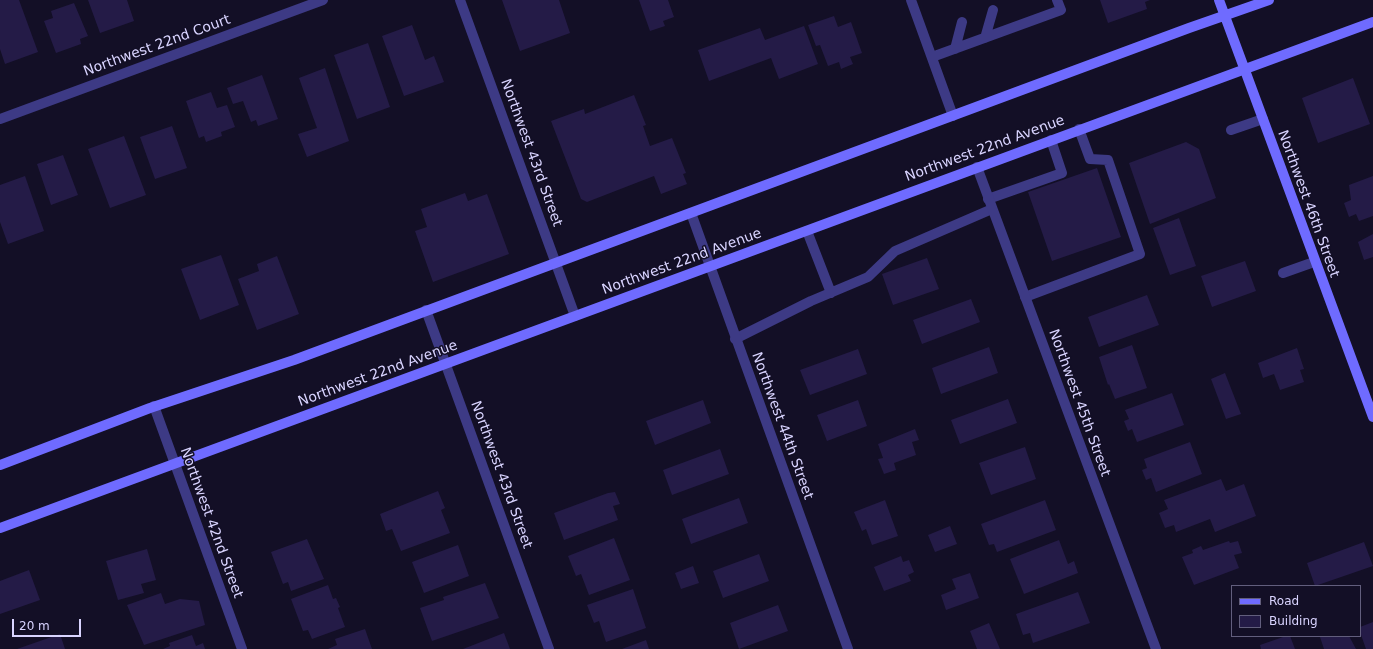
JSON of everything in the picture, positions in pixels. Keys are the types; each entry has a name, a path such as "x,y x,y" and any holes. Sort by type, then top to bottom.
{"main road":[{"name":"Northwest 46th Street","path":"1219,0 1314,262 1373,417"},
{"path":"0,465 154,406 294,360 555,262 1224,15 1269,0"},
{"name":"Northwest 22nd Avenue","path":"0,528 1244,68 1373,22"}],"street":[{"name":"Northwest 22nd Court","path":"0,119 323,0"},
{"name":"Northwest 43rd Street","path":"460,0 575,316"},
{"path":"910,0 953,116"},
{"path":"932,57 1061,10 1057,0"},
{"path":"985,38 993,10"},
{"path":"955,48 962,22"},
{"path":"1231,130 1262,119"},
{"path":"1025,297 1140,254 1108,160 1090,159 1079,130"},
{"path":"988,199 1062,173 1051,140"},
{"name":"Northwest 45th Street","path":"977,167 1156,649"},
{"path":"735,339 831,293 868,278 895,251 992,209"},
{"name":"Northwest 44th Street","path":"691,213 735,339 848,649"},
{"path":"807,230 831,293"},
{"path":"1283,272 1314,262"},
{"name":"Northwest 43rd Street","path":"426,310 549,649"},
{"name":"Northwest 42nd Street","path":"154,406 242,649"}],"building":[{"path":"0,0 19,0 38,52 5,64 0,49"},
{"path":"88,0 127,0 134,21 100,33"},
{"path":"502,0 559,0 570,33 520,51"},
{"path":"639,0 668,0 674,17 663,21 665,26 650,31"},
{"path":"1100,0 1150,0 1145,2 1147,9 1108,23"},
{"path":"74,3 88,36 80,39 81,44 56,53 44,21 53,18 51,11"},
{"path":"834,16 838,27 851,22 862,53 850,57 853,64 841,69 839,62 828,66 820,45 816,46 808,25"},
{"path":"412,25 425,60 434,56 444,82 404,96 382,36"},
{"path":"804,26 818,64 779,79 771,58 709,81 698,50 760,28 765,40"},
{"path":"368,43 390,107 357,119 334,55"},
{"path":"325,68 349,141 307,157 298,134 317,128 299,78"},
{"path":"262,75 278,119 258,126 256,120 251,122 243,101 233,104 227,88"},
{"path":"1353,78 1370,124 1318,143 1302,98"},
{"path":"211,92 217,108 227,105 235,127 221,132 222,136 206,142 204,136 199,138 186,101"},
{"path":"634,95 646,125 643,126 650,146 672,138 686,173 683,174 687,184 661,194 654,176 587,202 581,199 551,121 584,109 585,114"},
{"path":"172,126 187,168 155,179 140,137"},
{"path":"124,136 146,195 110,208 88,149"},
{"path":"1186,142 1199,149 1216,198 1150,224 1129,163"},
{"path":"63,155 78,195 51,205 37,164"},
{"path":"1097,168 1121,237 1052,261 1028,192"},
{"path":"25,176 44,231 8,244 0,222 0,185"},
{"path":"1373,176 1373,216 1359,221 1356,214 1349,217 1344,203 1351,200 1349,185"},
{"path":"465,193 468,201 487,194 509,254 433,282 415,231 427,227 421,209"},
{"path":"1179,218 1196,266 1170,275 1153,228"},
{"path":"1373,234 1373,257 1364,260 1358,242"},
{"path":"221,255 239,305 200,320 181,269"},
{"path":"277,256 299,314 257,330 238,279 259,271 257,264"},
{"path":"927,258 939,289 893,305 882,274"},
{"path":"1245,261 1256,291 1212,307 1201,276"},
{"path":"1147,295 1159,325 1099,347 1088,317"},
{"path":"971,299 980,322 922,344 913,320"},
{"path":"1132,345 1147,388 1115,399 1109,384 1108,385 1099,357"},
{"path":"989,347 998,373 941,394 932,368"},
{"path":"1297,348 1304,369 1300,370 1304,382 1280,390 1274,374 1263,378 1258,363"},
{"path":"858,349 867,374 810,395 800,370"},
{"path":"1225,373 1241,414 1226,419 1211,379"},
{"path":"1172,393 1184,425 1137,442 1132,429 1128,431 1124,421 1129,419 1125,410"},
{"path":"1008,399 1017,423 960,444 951,420"},
{"path":"703,400 711,423 655,445 646,421"},
{"path":"858,400 867,426 827,441 817,415"},
{"path":"915,429 919,440 912,442 916,455 894,463 896,470 884,474 878,459 883,458 878,444"},
{"path":"1190,442 1202,474 1156,492 1151,478 1146,480 1142,470 1147,468 1144,459"},
{"path":"1025,447 1036,479 991,495 979,463"},
{"path":"720,449 729,474 672,495 663,470"},
{"path":"1221,479 1226,491 1244,484 1256,516 1215,532 1210,519 1176,532 1174,525 1165,528 1159,513 1168,509 1164,500"},
{"path":"438,491 445,508 441,510 450,533 401,551 392,529 386,531 380,514"},
{"path":"615,492 620,504 613,506 618,520 564,540 554,513 608,493"},
{"path":"739,498 748,523 691,544 682,519"},
{"path":"885,500 898,536 872,545 866,529 862,531 854,512"},
{"path":"1045,500 1056,530 997,552 994,544 989,545 981,524"},
{"path":"950,526 957,544 935,552 928,535"},
{"path":"614,538 630,580 589,595 581,574 576,576 568,556"},
{"path":"307,539 324,579 291,591 288,582 283,584 271,552"},
{"path":"1059,540 1068,564 1074,561 1078,573 1024,594 1010,559"},
{"path":"1229,541 1230,543 1238,541 1242,553 1234,555 1239,568 1194,585 1182,557 1193,553 1192,550 1201,546 1203,550"},
{"path":"1364,542 1373,566 1315,585 1307,563"},
{"path":"458,545 469,576 424,593 412,562"},
{"path":"147,549 156,580 141,584 144,593 118,600 106,561"},
{"path":"759,554 769,581 723,598 713,571"},
{"path":"901,556 903,562 909,560 914,572 908,575 911,581 884,591 874,567"},
{"path":"693,566 699,583 681,589 675,573"},
{"path":"29,570 40,600 0,614 0,581"},
{"path":"970,573 979,598 946,610 941,595 956,589 952,579"},
{"path":"485,583 499,618 432,641 420,608 444,600 443,597"},
{"path":"328,585 333,599 336,598 340,607 338,608 345,627 312,639 308,630 303,631 291,599"},
{"path":"633,589 646,628 606,642 599,621 594,623 587,605"},
{"path":"1078,592 1090,623 1033,643 1030,633 1023,635 1016,614"},
{"path":"161,593 165,604 180,599 199,601 205,625 144,645 127,605"},
{"path":"778,605 788,631 739,649 730,623"},
{"path":"1373,622 1373,649 1366,649 1361,635 1361,627"},
{"path":"989,623 1000,649 977,649 970,631"},
{"path":"365,629 372,649 328,649 337,645 335,639"},
{"path":"504,633 510,649 463,649"},
{"path":"60,634 65,649 17,649"},
{"path":"192,635 196,646 203,643 205,649 163,649 170,646 169,643"},
{"path":"1283,637 1290,637 1295,649 1261,649 1260,645"},
{"path":"1320,637 1350,637 1356,649 1324,649"},
{"path":"646,640 649,649 622,649"}]}
